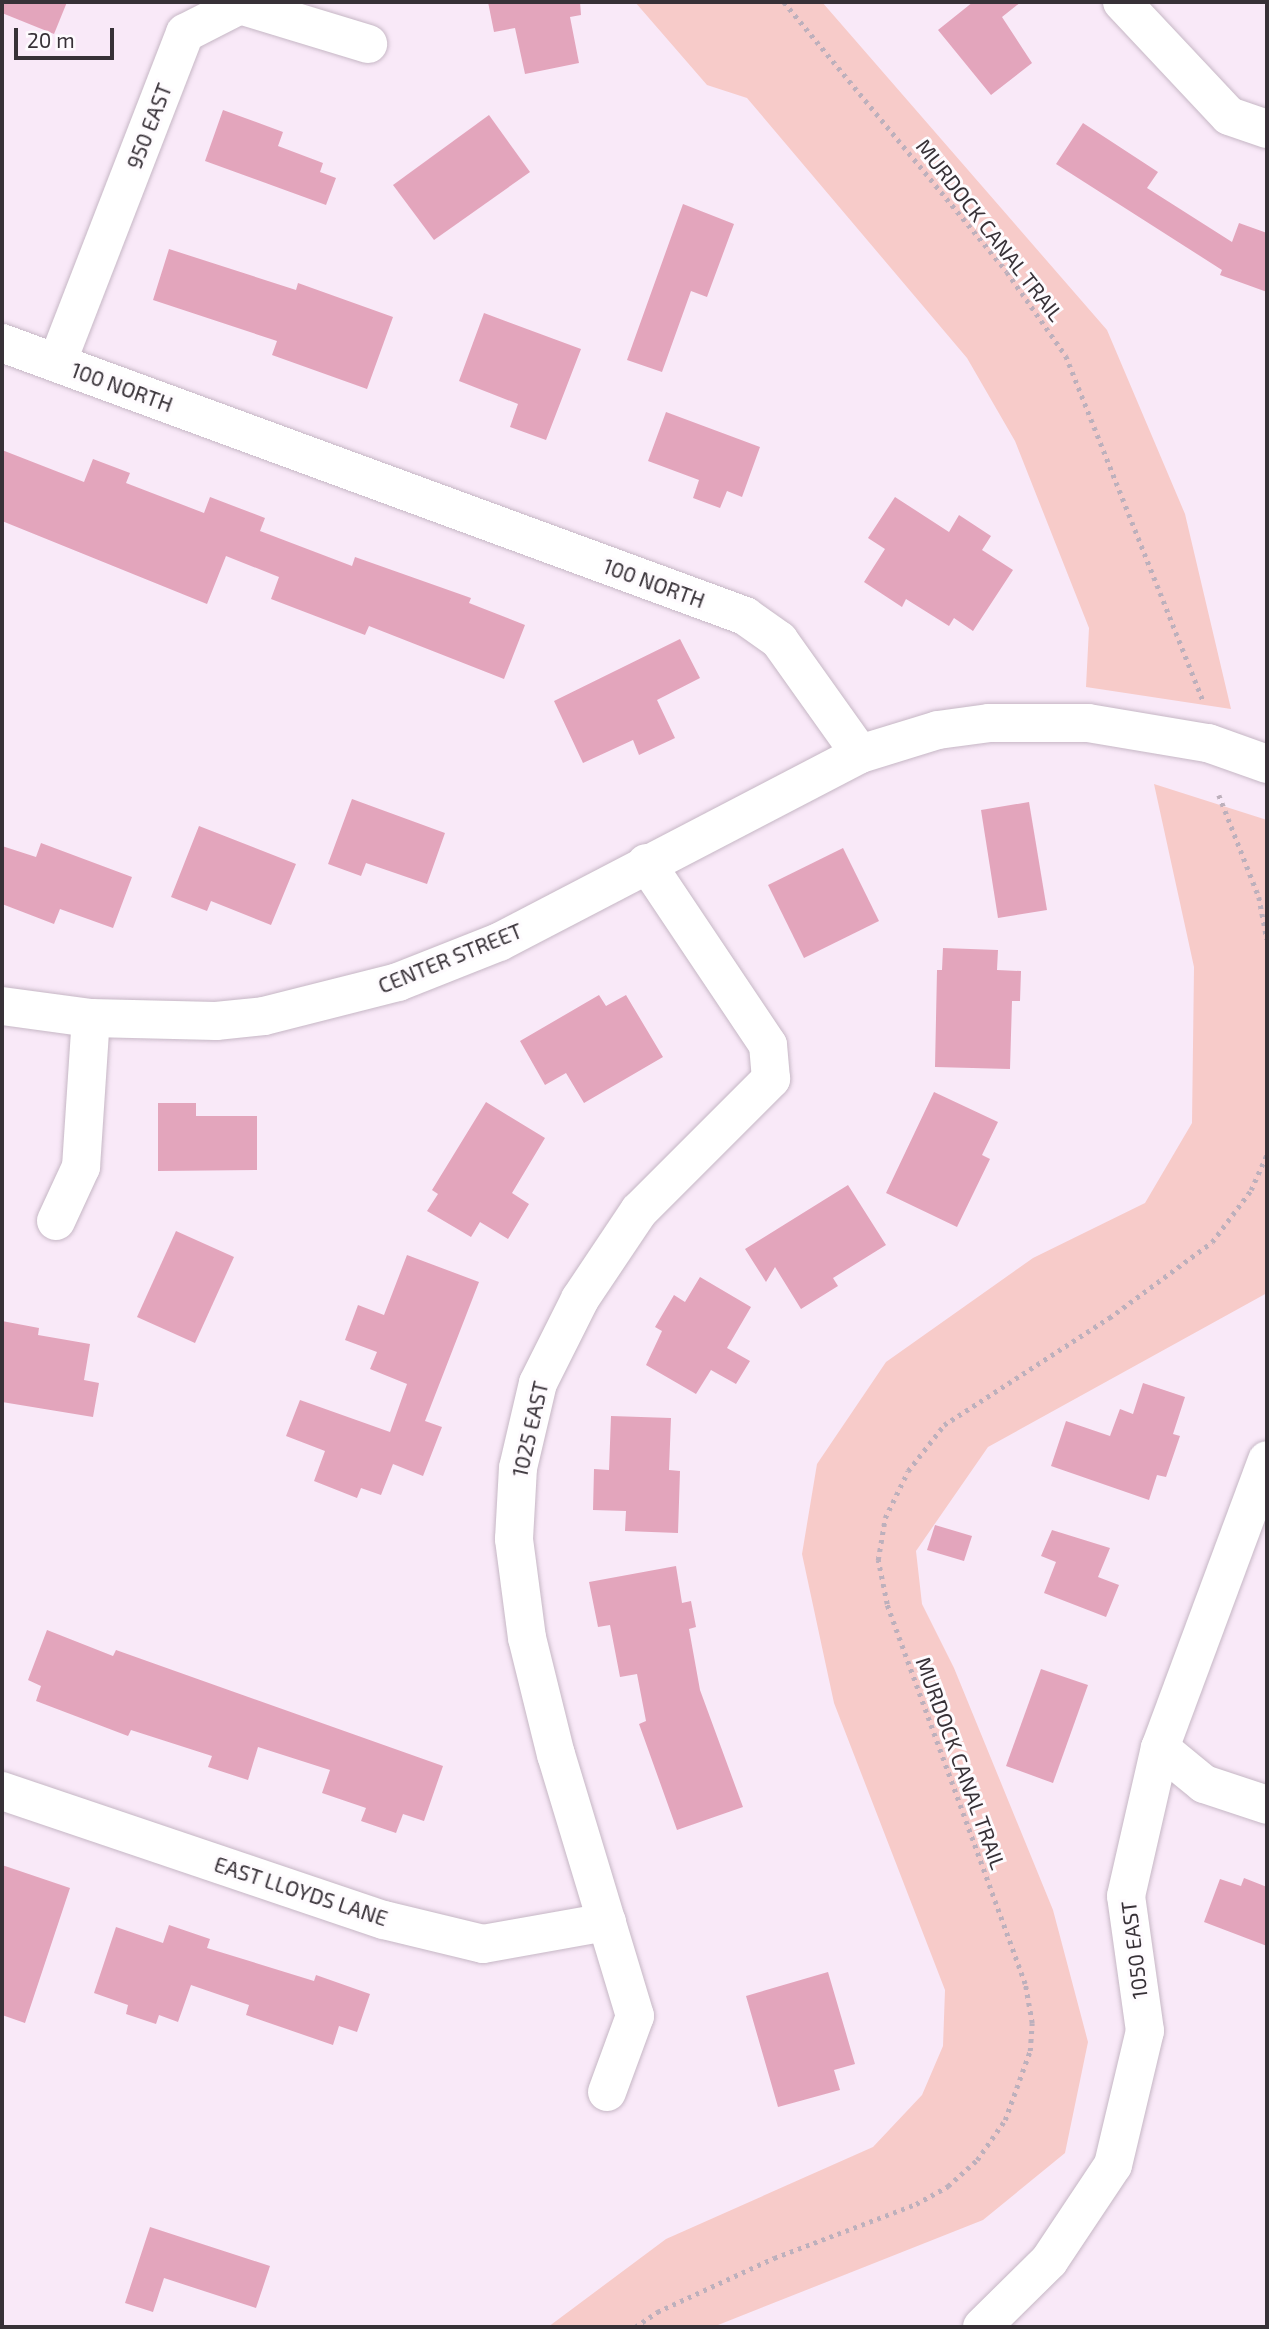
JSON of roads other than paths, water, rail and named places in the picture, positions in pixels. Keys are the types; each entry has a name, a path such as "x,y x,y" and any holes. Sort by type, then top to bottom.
{"street":[{"path":"1122,2 1229,116 1267,129"},
{"name":"950 EAST","path":"57,363 185,33 240,5 368,44"},
{"name":"100 NORTH","path":"2,343 745,616 779,639 860,754"},
{"path":"860,754 938,730 976,724 1088,723 1208,743 1267,764"},
{"name":"CENTER STREET","path":"2,1006 91,1018 216,1021 264,1016 341,999 398,982 499,943 646,863 860,754"},
{"name":"1025 EAST","path":"607,2092 635,2016 556,1755 527,1638 514,1539 519,1468 538,1383 580,1299 639,1211 771,1079 768,1045 646,863"},
{"path":"56,1221 80,1167 91,1018"},
{"name":"1050 EAST","path":"982,2327 1049,2261 1113,2165 1145,2031 1126,1896 1160,1748 1267,1460"},
{"path":"1160,1748 1204,1784 1267,1805"},
{"name":"EAST LLOYDS LANE","path":"2,1791 384,1920 483,1944 607,1922"}]}
